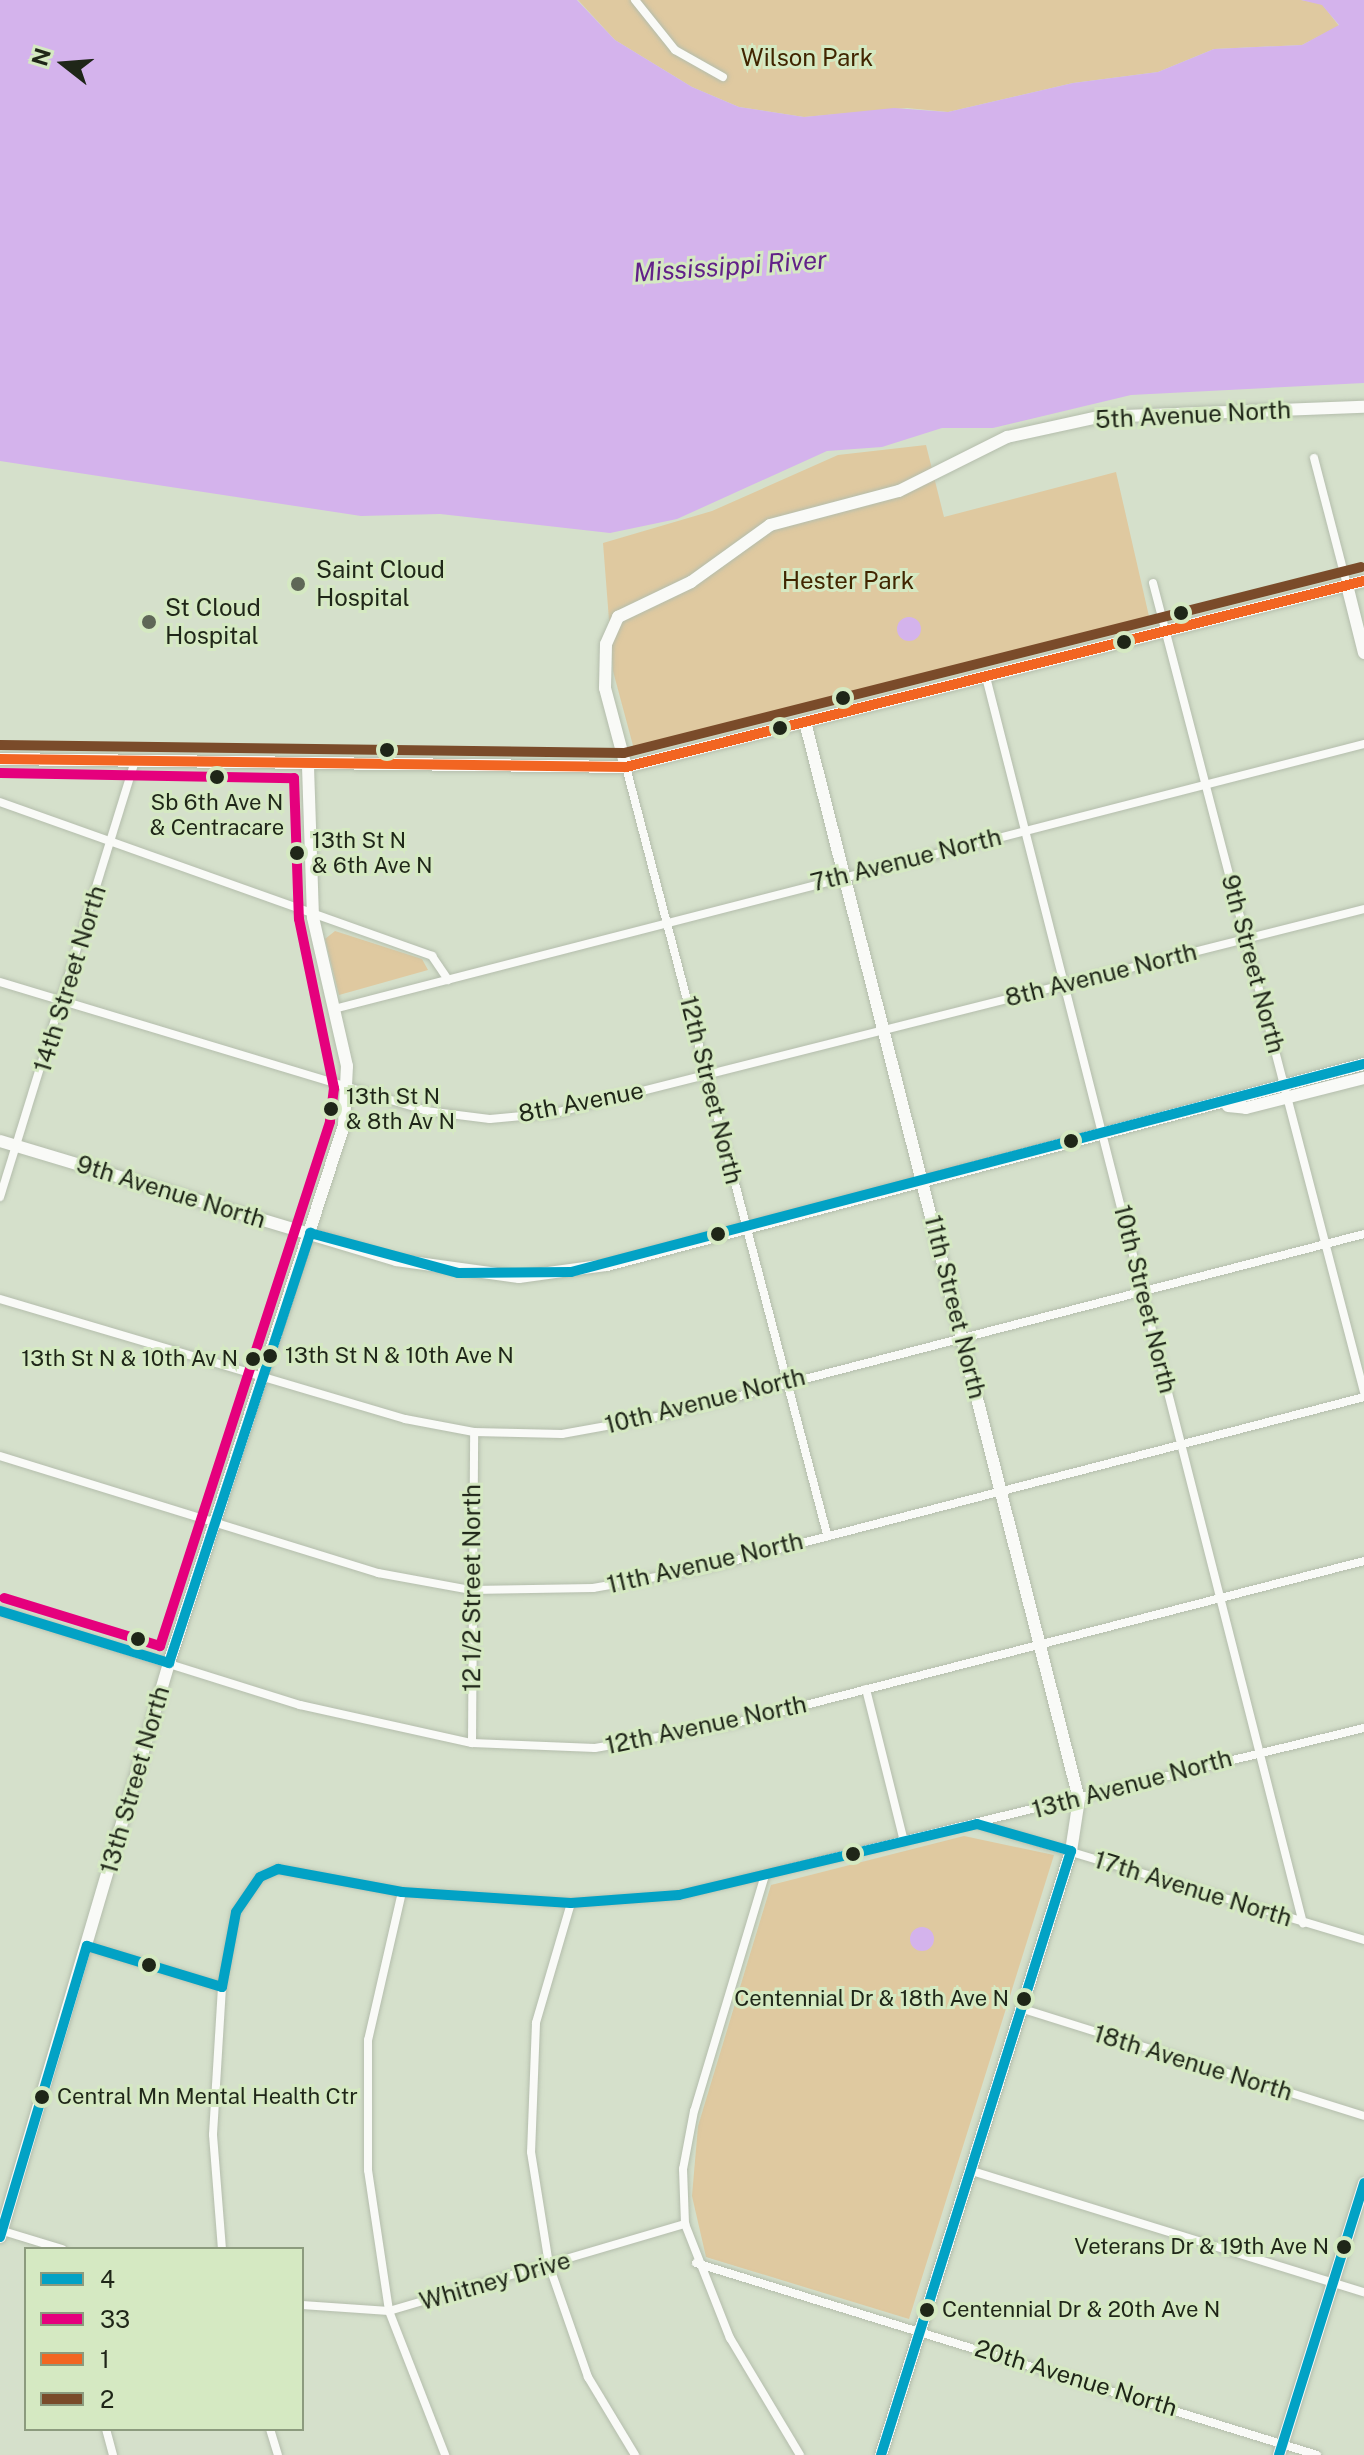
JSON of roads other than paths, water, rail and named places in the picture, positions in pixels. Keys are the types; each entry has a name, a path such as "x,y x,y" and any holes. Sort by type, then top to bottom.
{"street":[{"path":"635,0 675,50 723,77"},
{"name":"5th Avenue North","path":"606,644 618,617 638,601 691,582 770,525 899,491 1007,437 1099,417 1364,407"},
{"path":"1314,458 1364,653"},
{"path":"0,759 626,767 1364,581"},
{"name":"9th Street North","path":"1153,583 1284,1084 1322,1244 1364,1395"},
{"name":"12th Street North","path":"606,644 605,688 670,922 783,1381 827,1534"},
{"name":"10th Street North","path":"986,677 1107,1137 1141,1291 1222,1597 1303,1923"},
{"name":"11th Street North","path":"805,722 1079,1799"},
{"name":"7th Avenue North","path":"334,1009 844,875 1364,744"},
{"name":"14th Street North","path":"0,1197 65,1001 135,760"},
{"name":"13th Street North","path":"1,2234 169,1663 310,1233 348,1087 313,917 308,764"},
{"path":"0,802 313,917 432,956 448,980"},
{"name":"8th Avenue North","path":"885,1029 1364,909"},
{"name":"8th Avenue","path":"0,982 426,1111 490,1119 555,1113 885,1029"},
{"name":"9th Avenue North","path":"1228,1106 1244,1093 1364,1064"},
{"name":"9th Avenue North","path":"0,1141 428,1267 519,1277 607,1265 1228,1106 1287,1097 1364,1078"},
{"name":"10th Avenue North","path":"0,1299 264,1374 405,1419 474,1432 562,1434 662,1416 783,1381 1364,1234"},
{"name":"11th Avenue North","path":"0,1456 378,1573 471,1590 593,1588 827,1534 1364,1395"},
{"name":"12 1/2 Street North","path":"472,1743 474,1432"},
{"name":"12th Avenue North","path":"0,1611 300,1705 472,1743 595,1748 866,1689 1364,1561"},
{"path":"866,1689 904,1841"},
{"name":"13th Avenue North","path":"222,2247 213,2135 222,1987 236,1912 260,1877 296,1868 402,1892 571,1903 679,1895 1079,1799 1260,1750 1364,1728"},
{"path":"881,2455 1071,1851 1079,1799"},
{"name":"17th Avenue North","path":"977,1824 1364,1940"},
{"path":"765,1875 694,2111 683,2169 685,2224 696,2263 784,2438 800,2455"},
{"path":"402,1892 368,2040 368,2170 389,2311 445,2455"},
{"path":"571,1903 536,2023 531,2152 549,2265 588,2377 635,2455"},
{"path":"87,1946 222,1987"},
{"name":"18th Avenue North","path":"1023,2009 1364,2116"},
{"path":"969,2170 1364,2292"},
{"path":"1281,2450 1364,2183"},
{"name":"Whitney Drive","path":"304,2305 389,2311 685,2224"},
{"path":"1,2234 54,2247"},
{"name":"20th Avenue North","path":"696,2263 920,2330 1281,2450 1317,2455"},
{"path":"107,2431 113,2455"},
{"path":"271,2431 278,2455"}],"water":[{"name":"Mississippi River","path":"0,0 577,0 615,40 692,87 739,107 804,117 894,108 948,112 1073,83 1158,72 1214,49 1302,45 1339,25 1322,5 1301,0 1364,0 1364,383 1131,395 993,428 942,428 882,447 827,451 677,519 610,533 440,514 361,516 0,461"},
{"path":"909,617 918,620 921,629 918,638 909,641 900,638 897,629 900,620"},
{"path":"922,1927 931,1930 934,1939 931,1948 922,1951 913,1948 910,1939 913,1930"}],"place":[{"name":"Saint Cloud Hospital","path":"298,584"},
{"name":"St Cloud Hospital","path":"149,622"},
{"name":"Sb 6th Ave N & Centracare","path":"217,777"},
{"name":"13th St N & 6th Ave N","path":"297,853"},
{"name":"13th St N & 8th Av N","path":"331,1109"},
{"name":"13th St N & 10th Ave N","path":"270,1356"},
{"name":"13th St N & 10th Av N","path":"253,1359"},
{"name":"Centennial Dr & 18th Ave N","path":"1024,1999"},
{"name":"Central Mn Mental Health Ctr","path":"42,2097"},
{"name":"Veterans Dr & 19th Ave N","path":"1344,2247"},
{"name":"Centennial Dr & 20th Ave N","path":"927,2310"}],"park label":[{"name":"Wilson Park","path":"807,58"},
{"name":"Hester Park","path":"848,581"}]}
